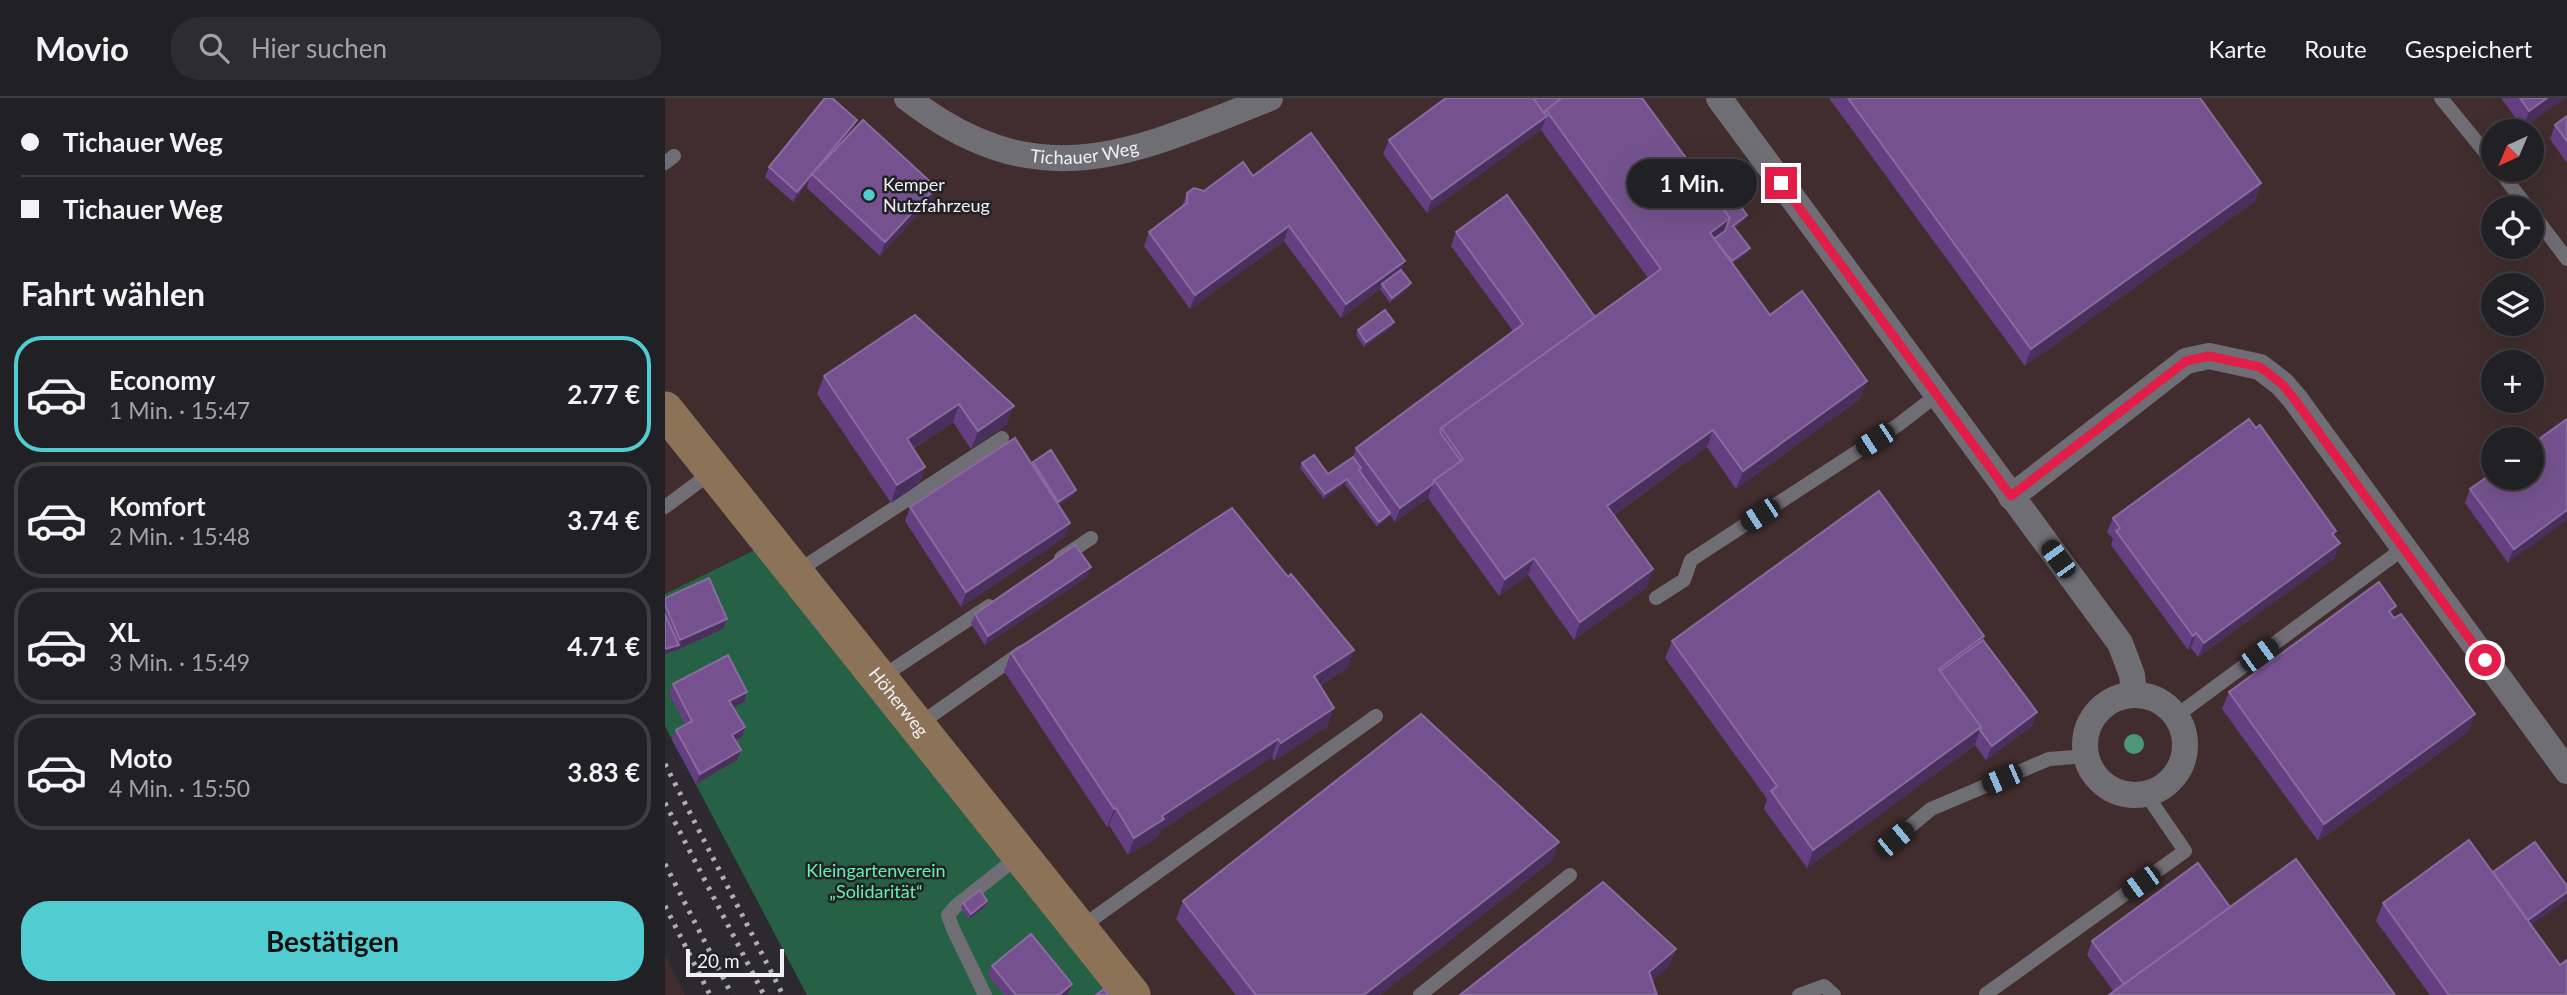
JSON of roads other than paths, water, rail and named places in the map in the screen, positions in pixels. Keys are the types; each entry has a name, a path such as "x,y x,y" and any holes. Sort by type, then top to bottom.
{"street":[{"name":"Tichauer Weg","path":"907,98 937,121 972,140 1006,152 1045,159 1081,158 1119,152 1165,139 1270,98"},
{"path":"1719,98 2120,643 2131,668 2134,695"},
{"path":"2011,496 2186,361 2209,356 2260,367 2282,384 2567,771"},
{"name":"Höherweg","path":"665,410 1132,995"},
{"path":"2134,695 2162,702 2176,716 2185,736 2184,757 2174,777 2157,791 2146,794 2124,794 2114,790 2097,776 2087,756 2087,734 2096,715 2112,701 2134,695"}],"lane":[{"path":"2441,98 2481,147"},
{"path":"2508,182 2519,196"},
{"path":"2544,229 2567,259"},
{"path":"1656,598 1684,580 1691,560 1898,425 1937,396"},
{"path":"795,573 1002,438"},
{"path":"665,507 713,471"},
{"path":"1047,568 1091,538"},
{"path":"2176,716 2404,548"},
{"path":"879,679 1002,597"},
{"path":"917,726 1029,648"},
{"path":"1079,929 1376,716"},
{"path":"1895,839 1931,810 2049,759 2087,756"},
{"path":"1986,994 2185,851 2146,794"},
{"path":"985,995 948,915 1020,855"},
{"path":"1420,995 1570,875"},
{"path":"1799,995 1824,986 1834,995"}],"railway":[{"path":"665,764 783,995"},
{"path":"665,803 764,995"},
{"path":"665,864 732,995"},
{"path":"665,906 710,995"}],"place":[{"name":"Kemper Nutzfahrzeug","path":"869,195"}],"park label":[{"name":"Kleingartenverein „Solidarität“","path":"876,881"}]}
